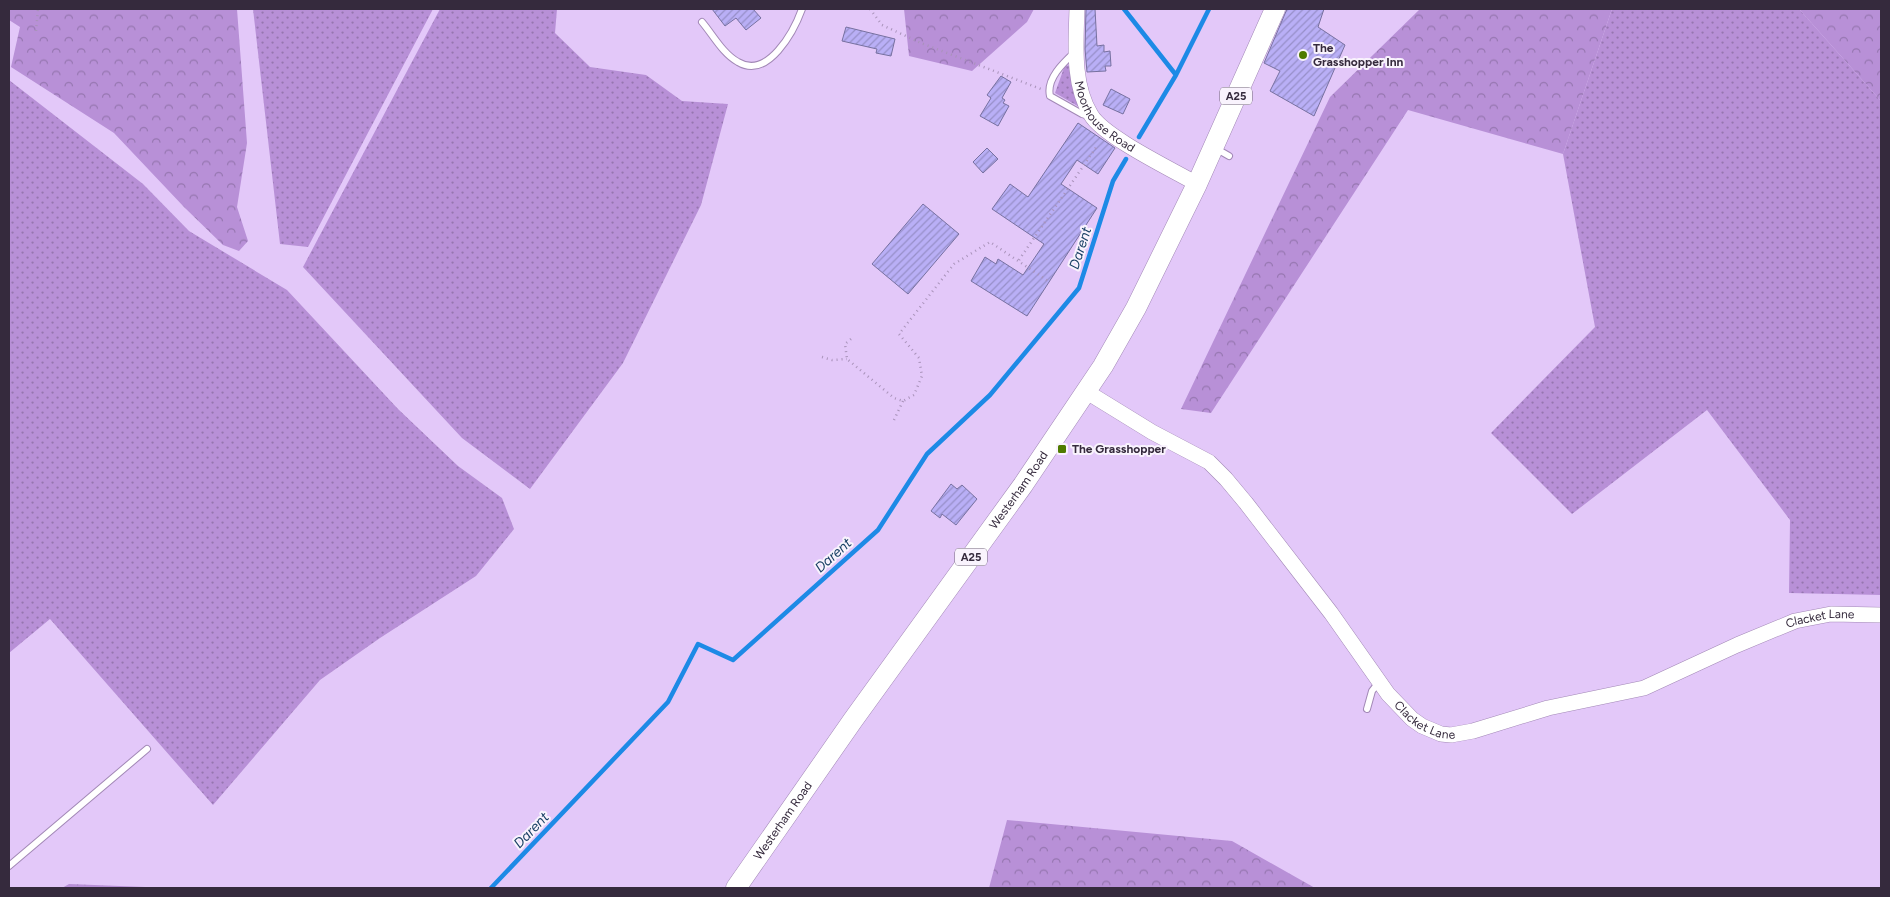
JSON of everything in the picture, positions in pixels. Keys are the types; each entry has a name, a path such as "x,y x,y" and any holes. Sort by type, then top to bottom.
{"main road":[{"name":"Westerham Road","path":"736,888 1087,392 1136,308 1197,184 1221,152 1275,9"}],"street":[{"name":"Moorhouse Road","path":"1077,9 1076,51 1083,98 1091,116 1102,127 1130,146 1197,184"},
{"name":"Clacket Lane","path":"1087,392 1152,432 1209,462 1216,468 1331,614 1379,682 1402,709 1422,726 1441,734 1461,734 1548,708 1644,688 1746,641 1795,621 1831,614 1881,615"}],"lane":[{"path":"702,22 730,57 739,63 756,66 773,57 779,50 802,9"},
{"path":"1076,51 1065,61 1049,83 1050,96 1082,114 1091,116"},
{"path":"1367,709 1372,691 1379,682"},
{"path":"9,866 147,749"}],"path":[{"path":"36,31 38,9"},
{"path":"870,9 882,25 984,68 1049,90"},
{"path":"1019,261 1097,146"},
{"path":"894,420 903,401 914,394 922,376 919,358 899,334 954,264 990,242 1048,281"},
{"path":"851,339 845,344 847,359 894,398 903,401"},
{"path":"822,357 832,360 847,359"}],"green space":[{"path":"9,9 237,9 247,143 237,207 248,241 239,251 223,245 114,133 11,67 20,27 9,20"},
{"path":"253,9 433,9 308,247 280,244"},
{"path":"440,9 557,9 555,33 590,67 646,75 682,101 728,104 701,205 623,363 530,489 462,438 303,267"},
{"path":"904,9 1034,9 1027,22 972,71 909,56"},
{"path":"1420,9 1612,9 1563,154 1408,110 1211,413 1181,409 1330,97"},
{"path":"1612,9 1799,9 1881,101 1881,595 1789,593 1790,520 1707,410 1572,514 1491,433 1595,327 1563,154"},
{"path":"1799,9 1881,9 1881,101"},
{"path":"1065,65 1070,66 1081,108 1055,93"},
{"path":"9,80 143,184 189,231 287,290 398,409 458,466 502,498 514,529 476,576 380,638 320,680 213,805 50,619 9,653"},
{"path":"1007,820 1232,841 1315,888 989,888"},
{"path":"69,884 171,888 62,888"}],"building":[{"path":"712,9 753,9 761,18 746,30 736,18 725,26"},
{"path":"1086,9 1095,9 1097,46 1104,45 1104,52 1110,51 1111,66 1105,66 1106,71 1087,72 1085,49"},
{"path":"1287,9 1324,9 1318,27 1345,45 1314,116 1270,91 1280,71 1264,63"},
{"path":"846,27 895,39 891,56 876,53 877,49 842,41"},
{"path":"1001,76 1011,82 1002,98 1005,100 1003,103 1009,106 998,126 980,116 991,98 987,95"},
{"path":"1111,89 1130,99 1123,114 1103,105"},
{"path":"1078,123 1115,148 1098,174 1077,160 1061,184 1097,208 1027,316 971,281 985,257 996,264 998,259 1023,275 1044,244 992,209 1010,184 1028,197"},
{"path":"987,148 998,159 983,173 973,162"},
{"path":"923,204 959,234 908,294 872,264"},
{"path":"951,484 957,489 962,485 977,499 956,525 942,514 940,518 931,511"}],"waterway":[{"path":"1124,9 1176,75"},
{"name":"Darent","path":"1139,137 1176,75 1209,9"},
{"name":"Darent","path":"491,888 668,702 698,644 733,660 878,530 927,454 990,395 1079,288 1113,181 1126,159"}],"place":[{"name":"The Grasshopper Inn","path":"1303,55"},
{"name":"The Grasshopper","path":"1062,449"}]}
